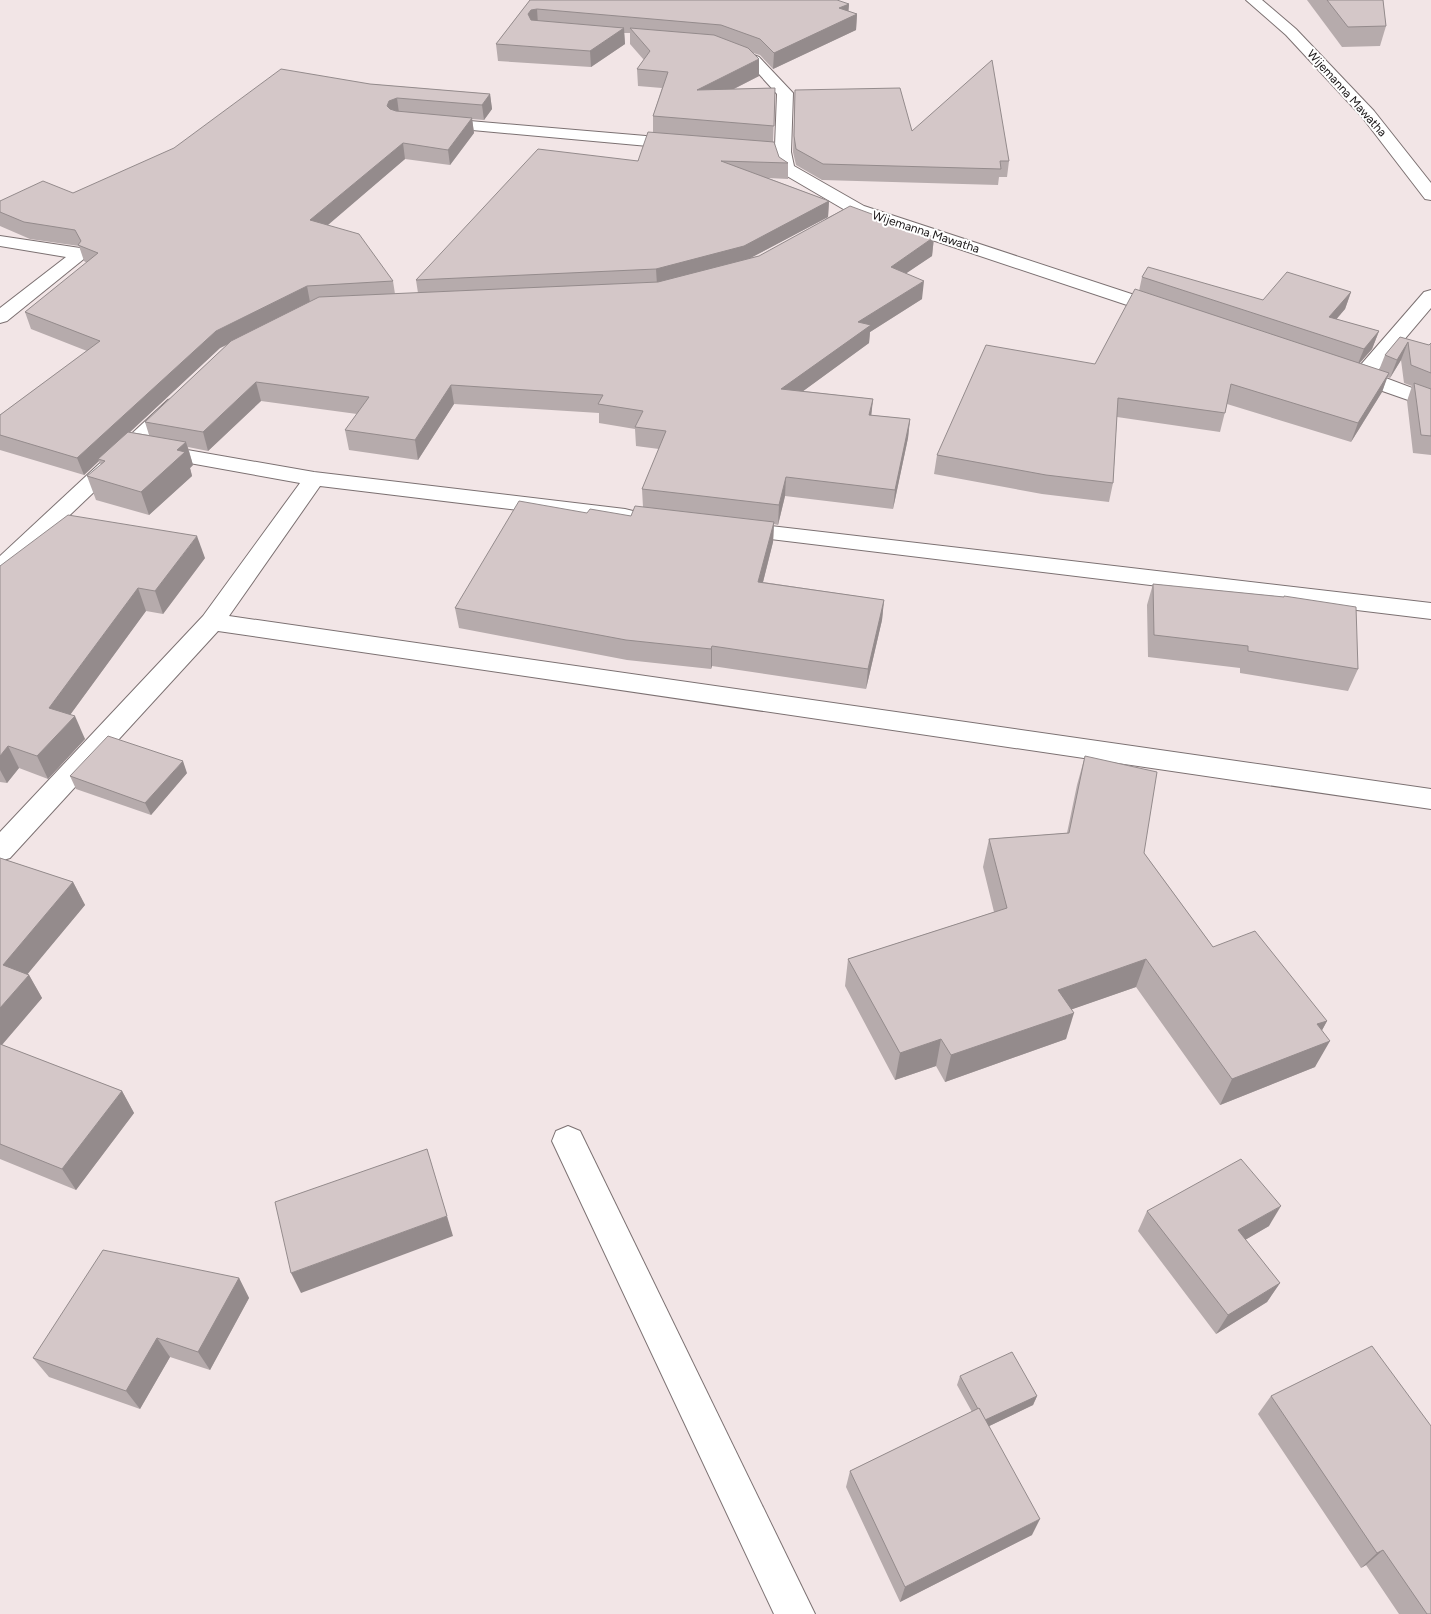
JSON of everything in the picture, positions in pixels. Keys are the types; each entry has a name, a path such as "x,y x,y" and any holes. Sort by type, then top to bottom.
{"street":[{"name":"Wijemanna Mawatha","path":"1253,0 1291,32 1368,114 1431,195"},
{"path":"706,45 716,46 754,60 785,93 783,152 786,168 858,210"},
{"path":"418,122 694,145"},
{"path":"724,147 783,152"},
{"name":"Wijemanna Mawatha","path":"817,232 858,210 1184,318"},
{"path":"0,241 74,252 76,258 0,318"},
{"path":"1362,376 1431,296"},
{"path":"1324,364 1431,402"},
{"path":"0,569 186,393"},
{"path":"131,446 314,479 650,519"},
{"path":"0,850 212,622 314,479"},
{"path":"719,527 1431,611"},
{"path":"212,622 1431,800"},
{"path":"568,1141 795,1614"}],"building":[{"path":"530,0 837,0 849,4 839,8 857,14 774,53 760,39 721,25 537,9 531,10 528,14 531,20 624,28 590,51 496,44"},
{"path":"1327,0 1383,0 1386,26 1348,27"},
{"path":"630,28 714,35 748,48 759,59 697,90 775,88 774,126 653,116 668,72 637,69 650,51"},
{"path":"992,60 1009,161 1000,161 1001,169 823,164 796,149 794,136 795,90 900,88 912,131"},
{"path":"281,69 370,84 490,94 482,105 397,98 389,101 387,106 396,111 472,118 448,150 403,143 310,220 359,234 393,281 307,286 216,331 77,458 0,435 0,415 100,341 25,312 98,253 78,245 81,241 75,230 24,222 0,212 0,201 43,181 73,193 174,148"},
{"path":"648,132 774,142 779,157 788,163 721,161 829,201 744,246 656,269 416,280 538,149 638,161"},
{"path":"850,206 934,237 891,267 924,281 858,322 871,325 781,389 873,399 869,415 910,419 895,490 786,477 779,505 642,489 666,431 635,427 643,411 598,404 603,395 451,385 415,440 345,430 369,397 256,382 203,432 145,422 231,341 319,297 658,282 759,256"},
{"path":"1148,267 1263,300 1287,272 1351,292 1329,317 1379,331 1364,349 1142,277"},
{"path":"1135,289 1389,373 1358,423 1231,384 1225,413 1118,398 1113,483 1046,475 937,455 986,345 1095,364"},
{"path":"1400,337 1429,345 1431,343 1431,373 1411,365 1408,342 1397,360 1385,355"},
{"path":"1414,383 1431,389 1431,436 1421,435"},
{"path":"128,432 186,442 177,450 185,452 141,492 87,476 105,461 98,459"},
{"path":"519,501 587,513 590,509 631,516 635,506 774,522 758,582 884,600 868,669 712,646 711,649 626,640 455,608"},
{"path":"68,515 197,536 155,591 138,588 49,708 75,716 37,756 8,746 0,756 0,566"},
{"path":"1153,584 1284,596 1356,607 1358,669 1248,651 1248,646 1154,635"},
{"path":"108,736 183,761 145,803 70,776"},
{"path":"1085,756 1157,772 1144,853 1213,947 1255,931 1327,1021 1317,1024 1330,1041 1232,1079 1146,959 1058,990 1074,1013 951,1055 941,1039 900,1053 848,959 1007,908 989,839 1069,833"},
{"path":"0,858 73,882 3,965 29,975 0,1008"},
{"path":"0,1044 122,1091 62,1169 0,1144"},
{"path":"427,1149 447,1216 291,1273 275,1202"},
{"path":"1241,1159 1281,1206 1238,1230 1280,1283 1228,1315 1147,1211"},
{"path":"103,1250 239,1278 198,1352 157,1338 126,1391 33,1358"},
{"path":"1372,1346 1431,1426 1431,1614 1427,1614 1383,1550 1377,1553 1271,1396"},
{"path":"1012,1352 1037,1396 985,1420 960,1376"},
{"path":"979,1408 1040,1519 905,1587 850,1471"}]}
